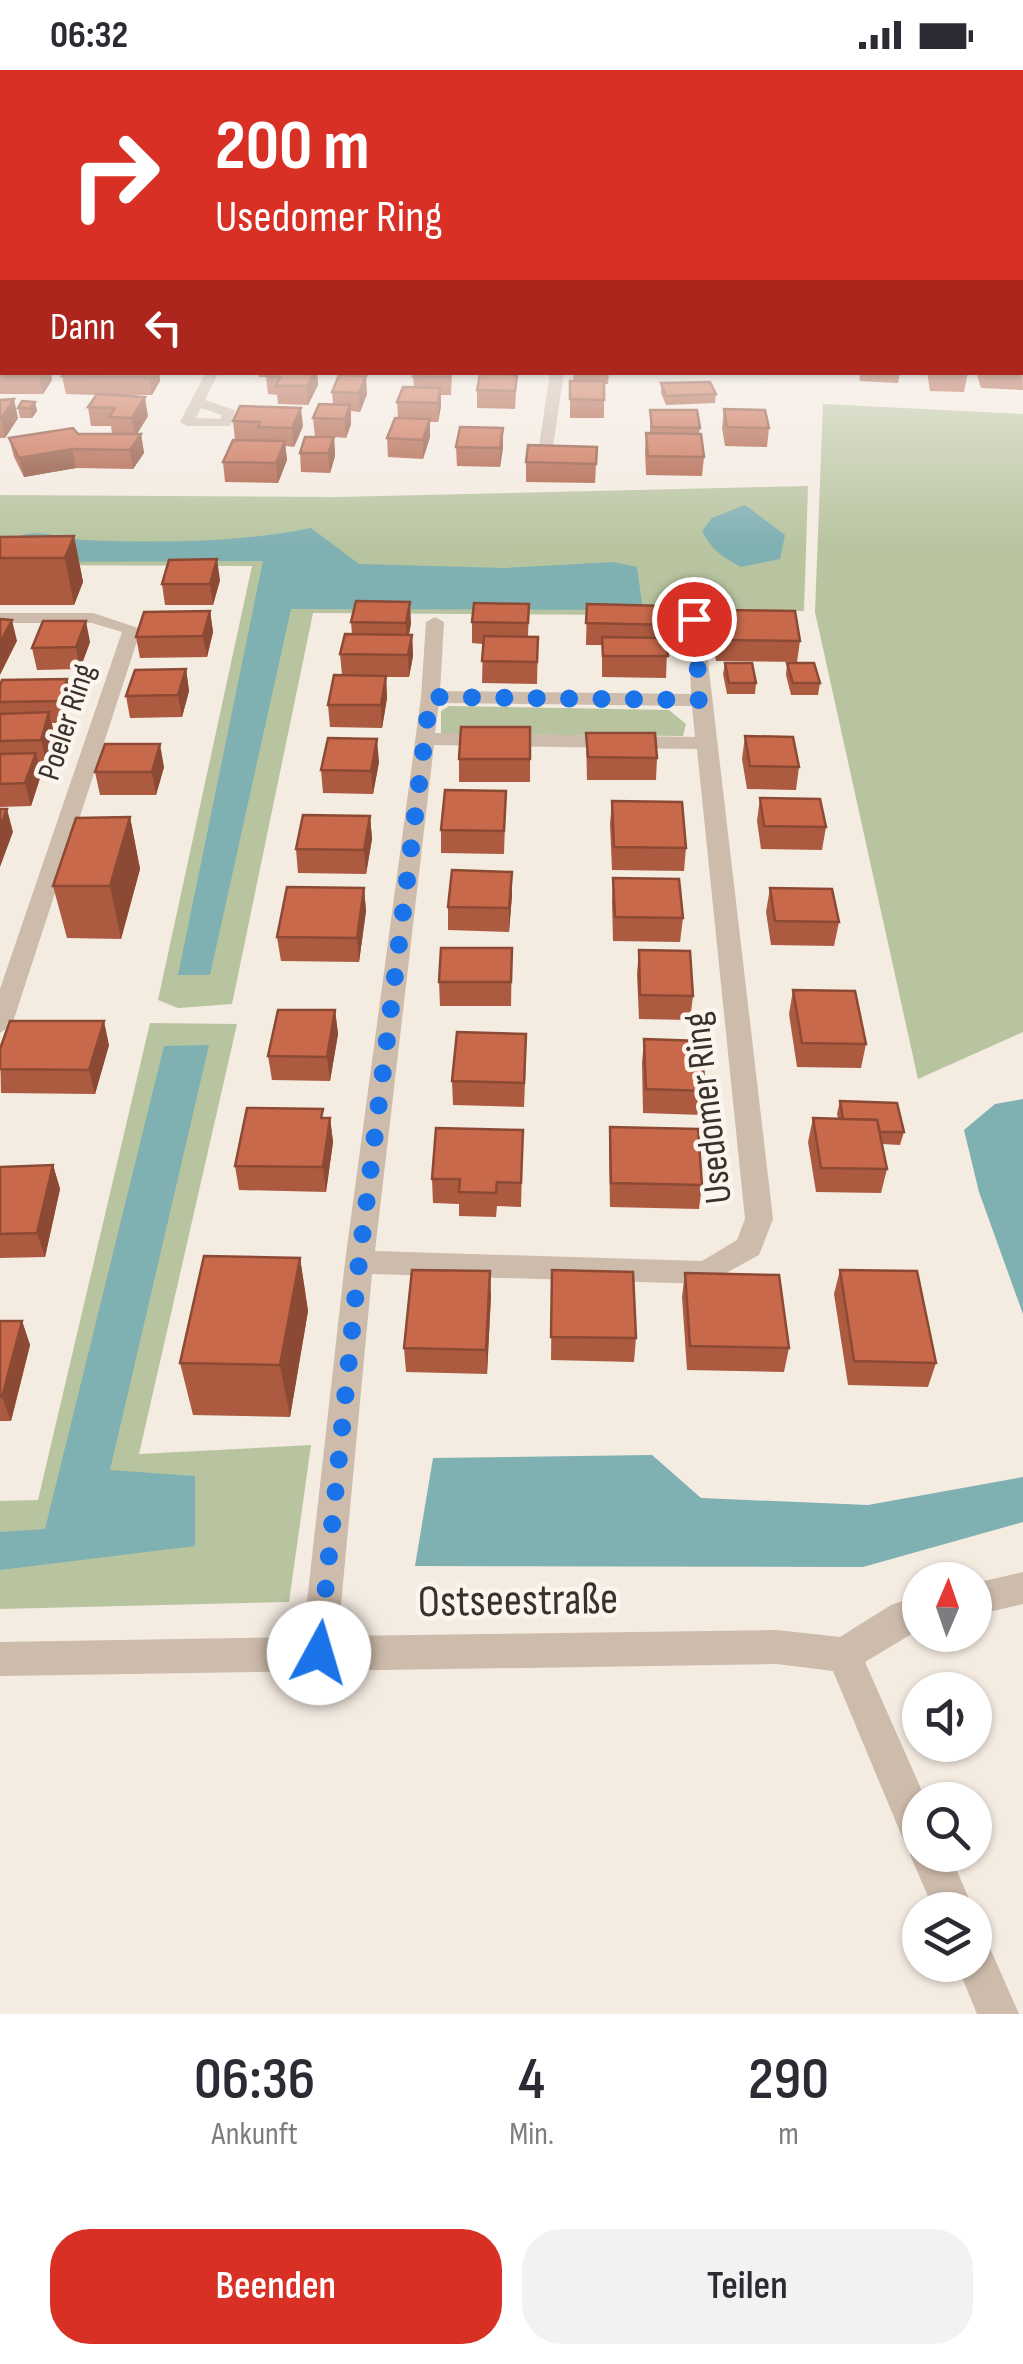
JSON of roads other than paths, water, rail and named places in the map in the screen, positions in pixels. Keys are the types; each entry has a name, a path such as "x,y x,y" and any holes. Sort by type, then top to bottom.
{"street":[{"path":"197,402 211,375"},
{"path":"546,446 557,375"},
{"name":"Poeler Ring","path":"0,618 93,618 132,630 10,963 0,1025"},
{"name":"Usedomer Ring","path":"359,1262 706,1273 749,1247 759,1219 702,743 694,619"},
{"path":"319,1653 359,1262 430,697 435,622"},
{"path":"430,697 700,700"},
{"path":"425,739 702,743"},
{"path":"992,1595 1023,1588"},
{"path":"902,1616 844,1655 902,1790"},
{"name":"Ostseestraße","path":"0,1659 777,1647 844,1655"},
{"path":"984,1982 998,2014"}],"water":[{"path":"745,505 785,535 780,559 741,567 718,552 706,538 702,531 712,518"},
{"path":"311,528 359,564 505,568 613,562 637,567 643,610 291,609 210,975 178,975 263,561 25,562 9,540 38,533 85,540 199,541"},
{"path":"209,1045 110,1470 195,1476 195,1546 0,1570 0,1532 45,1529 164,1046"},
{"path":"1023,1099 1023,1314 979,1192 964,1130 995,1104"},
{"path":"652,1455 701,1498 868,1505 1023,1477 1023,1522 863,1567 415,1566 433,1458"}]}
